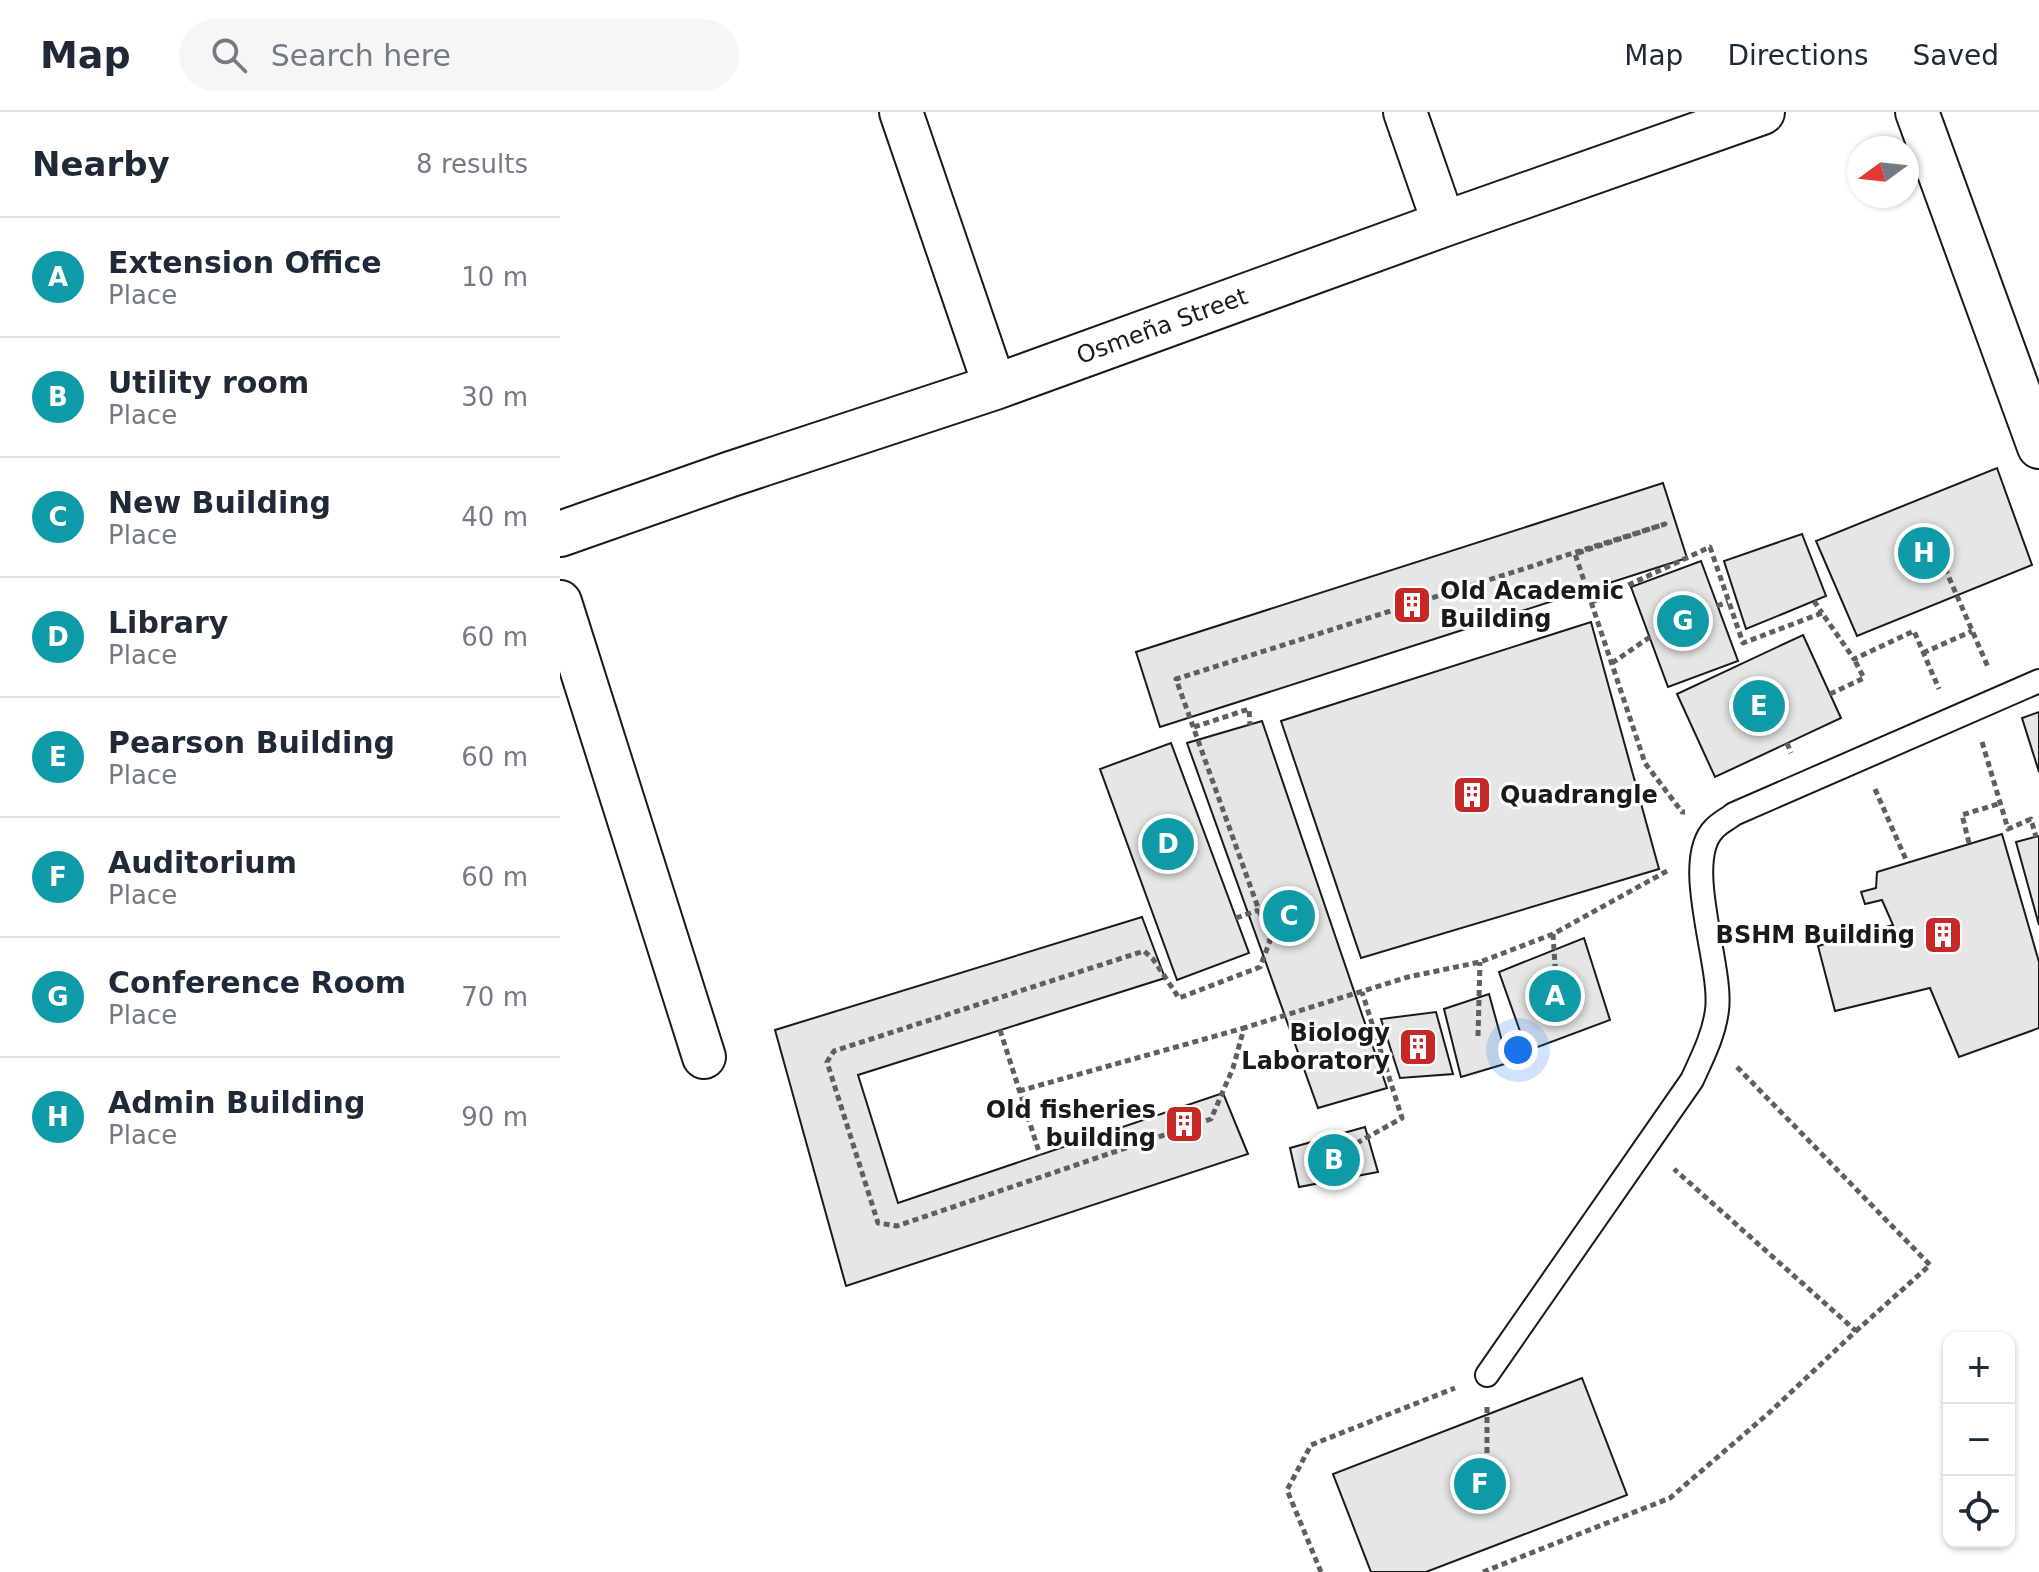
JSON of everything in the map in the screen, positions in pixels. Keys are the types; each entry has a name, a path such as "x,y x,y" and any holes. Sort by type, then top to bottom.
{"highway":[{"name":"Osmeña Street","path":"560,534 995,387 1762,112"}],"street":[{"path":"901,112 995,387"},
{"path":"1405,112 1444,224"},
{"path":"1917,112 2039,447"},
{"path":"560,602 704,1057"}],"lane":[{"path":"1487,1375 1692,1080 1709,1039 1718,1009 1701,884 1705,846 1712,830 1734,814 2039,681"}],"path":[{"path":"1244,1028 1233,1068 1211,1119 897,1226 878,1223 827,1062 834,1051 1144,951 1153,959 1179,998 1260,967 1270,941 1176,679 1665,524 1575,554 1645,763 1682,812 1734,814"},
{"path":"1592,602 1710,547 1743,643 1822,613"},
{"path":"1937,550 2002,698"},
{"path":"1814,601 1864,678 1830,694"},
{"path":"1717,606 1728,602"},
{"path":"1854,659 1914,631 1951,719"},
{"path":"1923,653 1972,631"},
{"path":"1612,663 1650,637"},
{"path":"1194,727 1249,709 1250,725"},
{"path":"1973,710 2008,829 2031,819 2036,837"},
{"path":"1862,758 1907,862"},
{"path":"1969,843 1962,815 2001,803"},
{"path":"1019,1091 1244,1028 1408,977 1480,962 1553,934 1655,879 1705,846"},
{"path":"1236,918 1259,910"},
{"path":"1553,934 1557,997"},
{"path":"1478,1036 1480,962"},
{"path":"1339,1153 1402,1118 1362,992"},
{"path":"1000,1030 1040,1155"},
{"path":"1483,1572 1670,1498 1770,1412 1930,1265 1709,1039"},
{"path":"1647,1144 1856,1331"},
{"path":"1321,1572 1287,1490 1311,1445 1487,1375 1487,1481"}],"building":[{"path":"1997,468 2032,565 1857,636 1816,541"},
{"name":"Old Academic Building","path":"1663,483 1687,558 1160,727 1136,652"},
{"path":"1802,534 1826,596 1746,629 1724,561"},
{"path":"1701,561 1738,661 1668,687 1631,587"},
{"name":"Quadrangle","path":"1591,622 1659,869 1361,958 1281,721"},
{"path":"1803,635 1841,718 1715,777 1677,694"},
{"path":"2039,712 2039,772 2022,718"},
{"path":"1262,721 1387,1088 1318,1108 1187,743"},
{"path":"1171,743 1249,953 1177,980 1100,769"},
{"name":"BSHM Building","path":"2002,834 2039,962 2039,1028 1959,1057 1930,988 1835,1011 1818,946 1893,925 1882,900 1865,904 1861,892 1876,888 1877,872"},
{"path":"2039,836 2039,925 2016,842"},
{"name":"Old fisheries building","path":"1142,917 1165,978 858,1075 898,1203 1223,1093 1248,1154 846,1286 775,1030"},
{"path":"1584,938 1610,1020 1527,1051 1499,972"},
{"path":"1489,994 1508,1063 1461,1077 1444,1009"},
{"name":"Biology Laboratory","path":"1436,1012 1453,1074 1400,1078 1381,1019"},
{"path":"1365,1127 1378,1172 1299,1187 1290,1148"},
{"path":"1582,1378 1627,1495 1426,1572 1371,1572 1333,1474"}],"place":[{"name":"Admin Building","path":"1924,553"},
{"name":"Old Academic Building","path":"1412,605"},
{"name":"Conference Room","path":"1683,621"},
{"name":"Pearson Building","path":"1759,706"},
{"name":"Quadrangle","path":"1472,795"},
{"name":"Library","path":"1168,844"},
{"name":"New Building","path":"1289,916"},
{"name":"BSHM Building","path":"1943,935"},
{"name":"Extension Office","path":"1555,996"},
{"name":"Biology Laboratory","path":"1418,1047"},
{"name":"Old fisheries building","path":"1184,1124"},
{"name":"Utility room","path":"1334,1160"},
{"name":"Auditorium","path":"1480,1484"}]}
